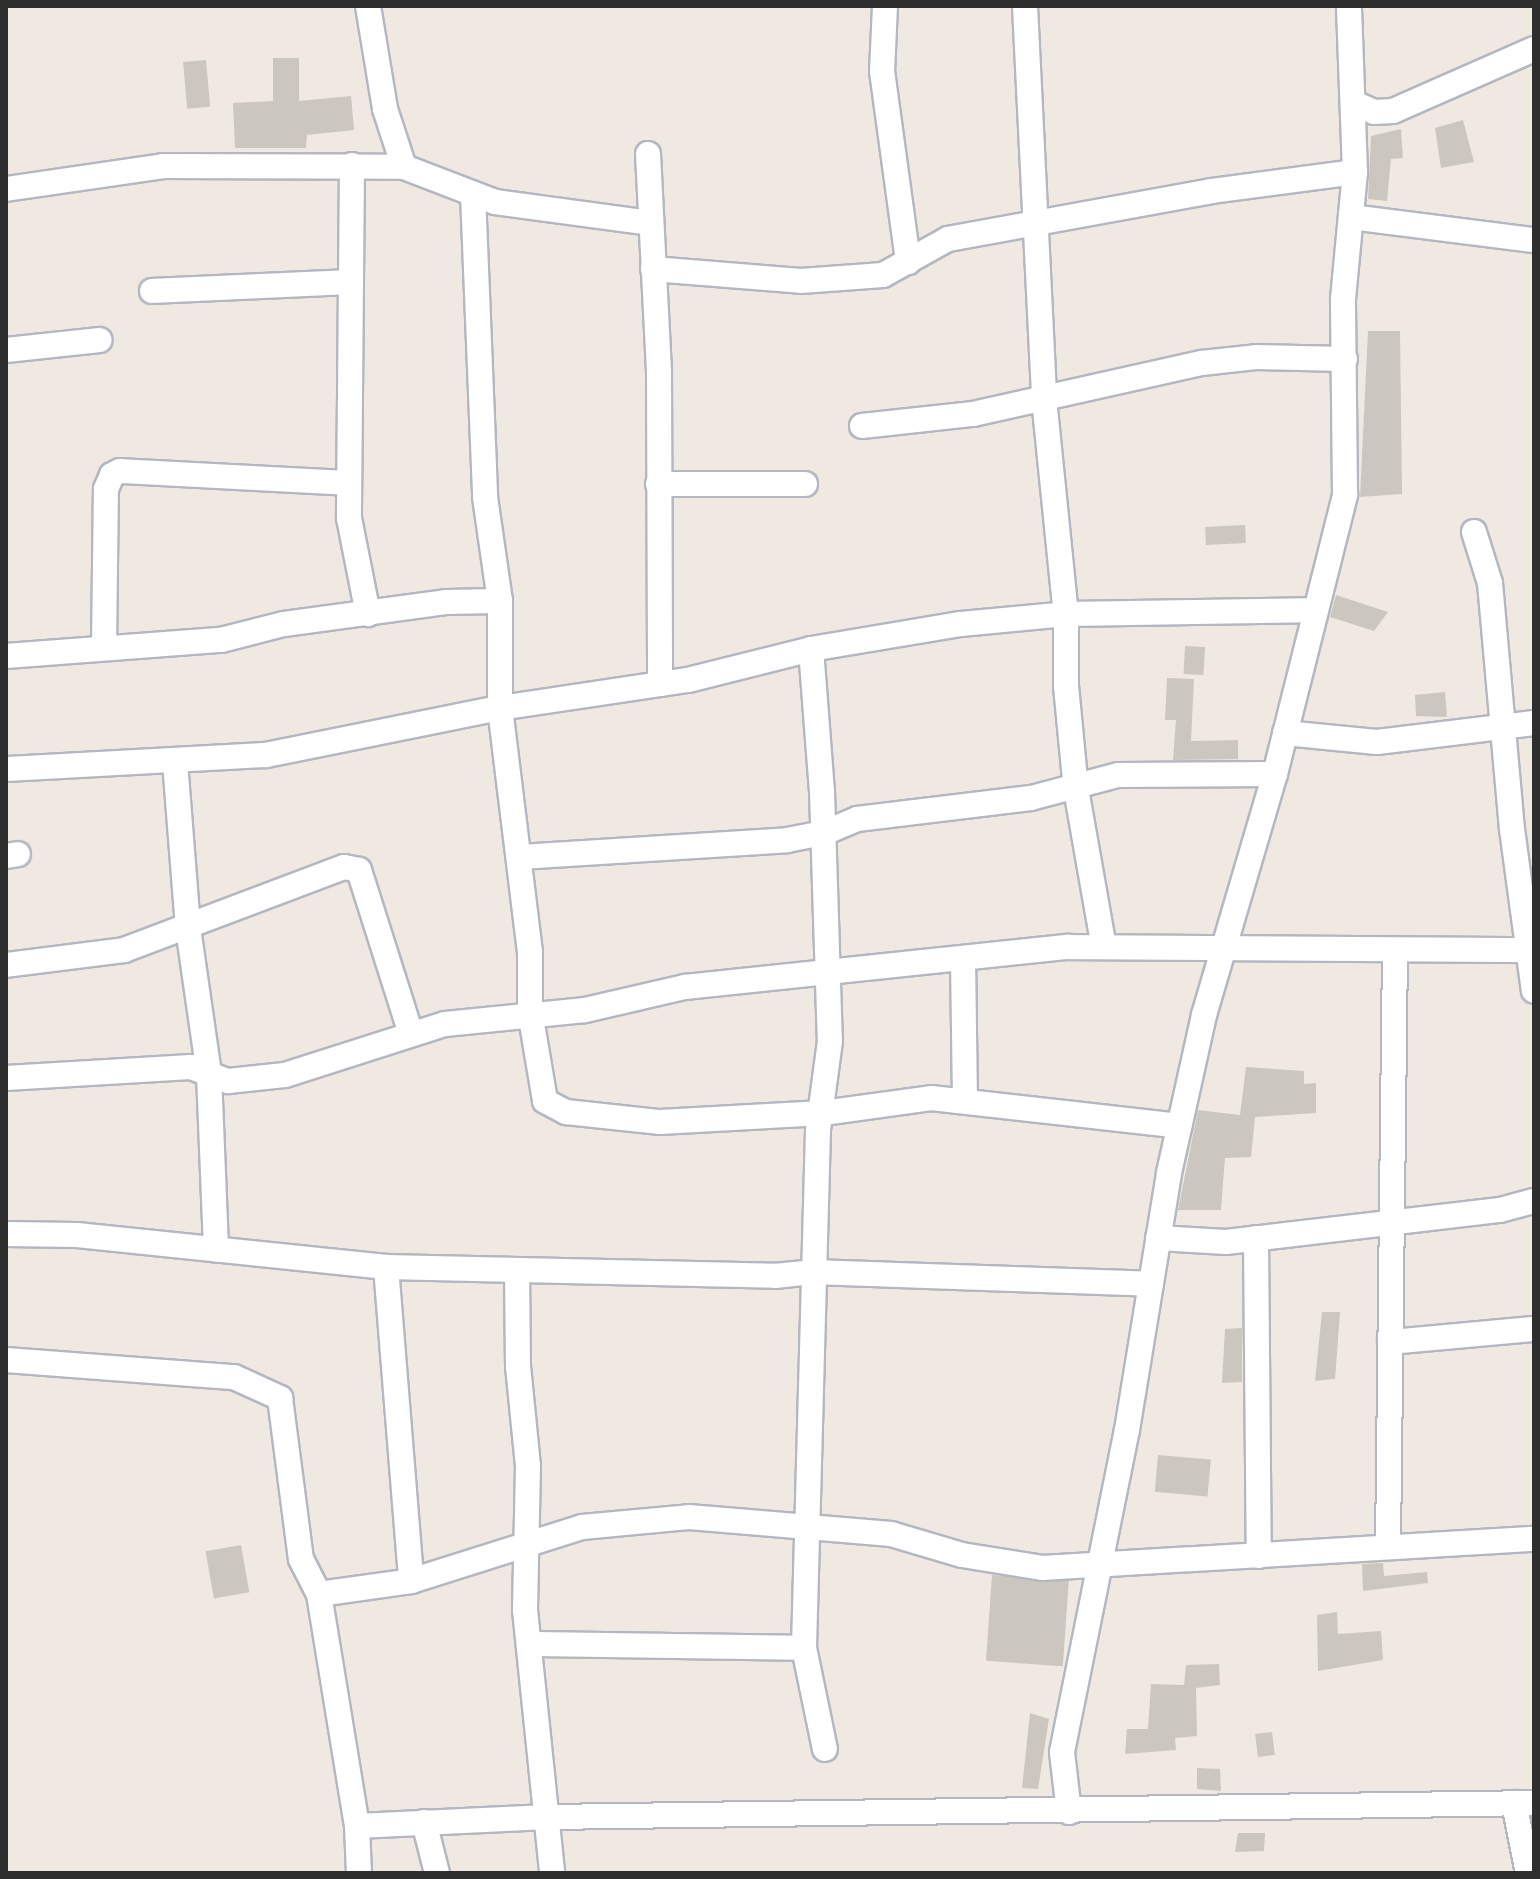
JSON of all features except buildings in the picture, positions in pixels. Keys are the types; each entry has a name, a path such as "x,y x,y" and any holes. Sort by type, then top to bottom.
{"street":[{"path":"368,6 385,109 404,167"},
{"path":"885,6 882,71 908,262"},
{"path":"1025,6 1044,399 1066,614 1066,686 1076,789 1104,947"},
{"path":"1069,1812 1062,1752 1100,1566 1179,1126 1223,952 1275,774 1345,495 1343,299 1355,172 1349,6"},
{"path":"1354,103 1374,112 1393,111 1534,49"},
{"path":"648,154 658,484 660,684"},
{"path":"352,165 349,518 368,614"},
{"path":"6,189 163,166 404,167 495,202 650,223"},
{"path":"653,269 801,281 883,275 948,239 1355,172"},
{"path":"473,194 485,497 500,601 500,708 520,857 530,1012 545,1101 566,1112 660,1122 823,1113 879,1102 965,1100 1179,1126"},
{"path":"1351,217 1534,240"},
{"path":"152,291 350,282"},
{"path":"6,350 99,340"},
{"path":"862,426 973,414 1202,363 1256,357 1345,359"},
{"path":"104,648 106,489 112,475 133,471 349,483"},
{"path":"658,484 805,484"},
{"path":"1474,532 1490,583 1523,829 1534,991"},
{"path":"6,656 221,640 284,624 446,602 500,601"},
{"path":"6,769 266,755 500,708 660,684 811,649 961,624 1066,614 1316,610"},
{"path":"811,649 824,833 830,1041 812,1272 804,1648 825,1749"},
{"path":"1285,733 1377,742 1534,723"},
{"path":"175,762 188,928 209,1074 216,1250"},
{"path":"520,857 824,833 857,819 1076,789 1118,775 1275,774"},
{"path":"6,965 124,950 344,867 359,870 410,1031"},
{"path":"6,1078 191,1067 228,1081 285,1075 410,1031 530,1012 585,1010 685,987 963,958 1104,947 1223,952 1530,950"},
{"path":"1388,1547 1395,951"},
{"path":"963,958 965,1100"},
{"path":"1158,1238 1256,1238 1500,1210 1534,1201"},
{"path":"6,1234 77,1235 386,1267 775,1276 812,1272 1151,1284"},
{"path":"1256,1238 1259,1556"},
{"path":"386,1267 411,1581"},
{"path":"517,1271 518,1366 528,1466 529,1644 552,1873"},
{"path":"1390,1342 1534,1329"},
{"path":"6,1360 220,1375 269,1389 280,1398 301,1559 319,1594 357,1826 359,1873"},
{"path":"319,1594 411,1581 582,1527 689,1517 891,1534 962,1555 1042,1568 1534,1539"},
{"path":"529,1644 804,1648"},
{"path":"357,1826 548,1817 1069,1812 1524,1803 1528,1873"},
{"path":"424,1822 437,1873"}]}
